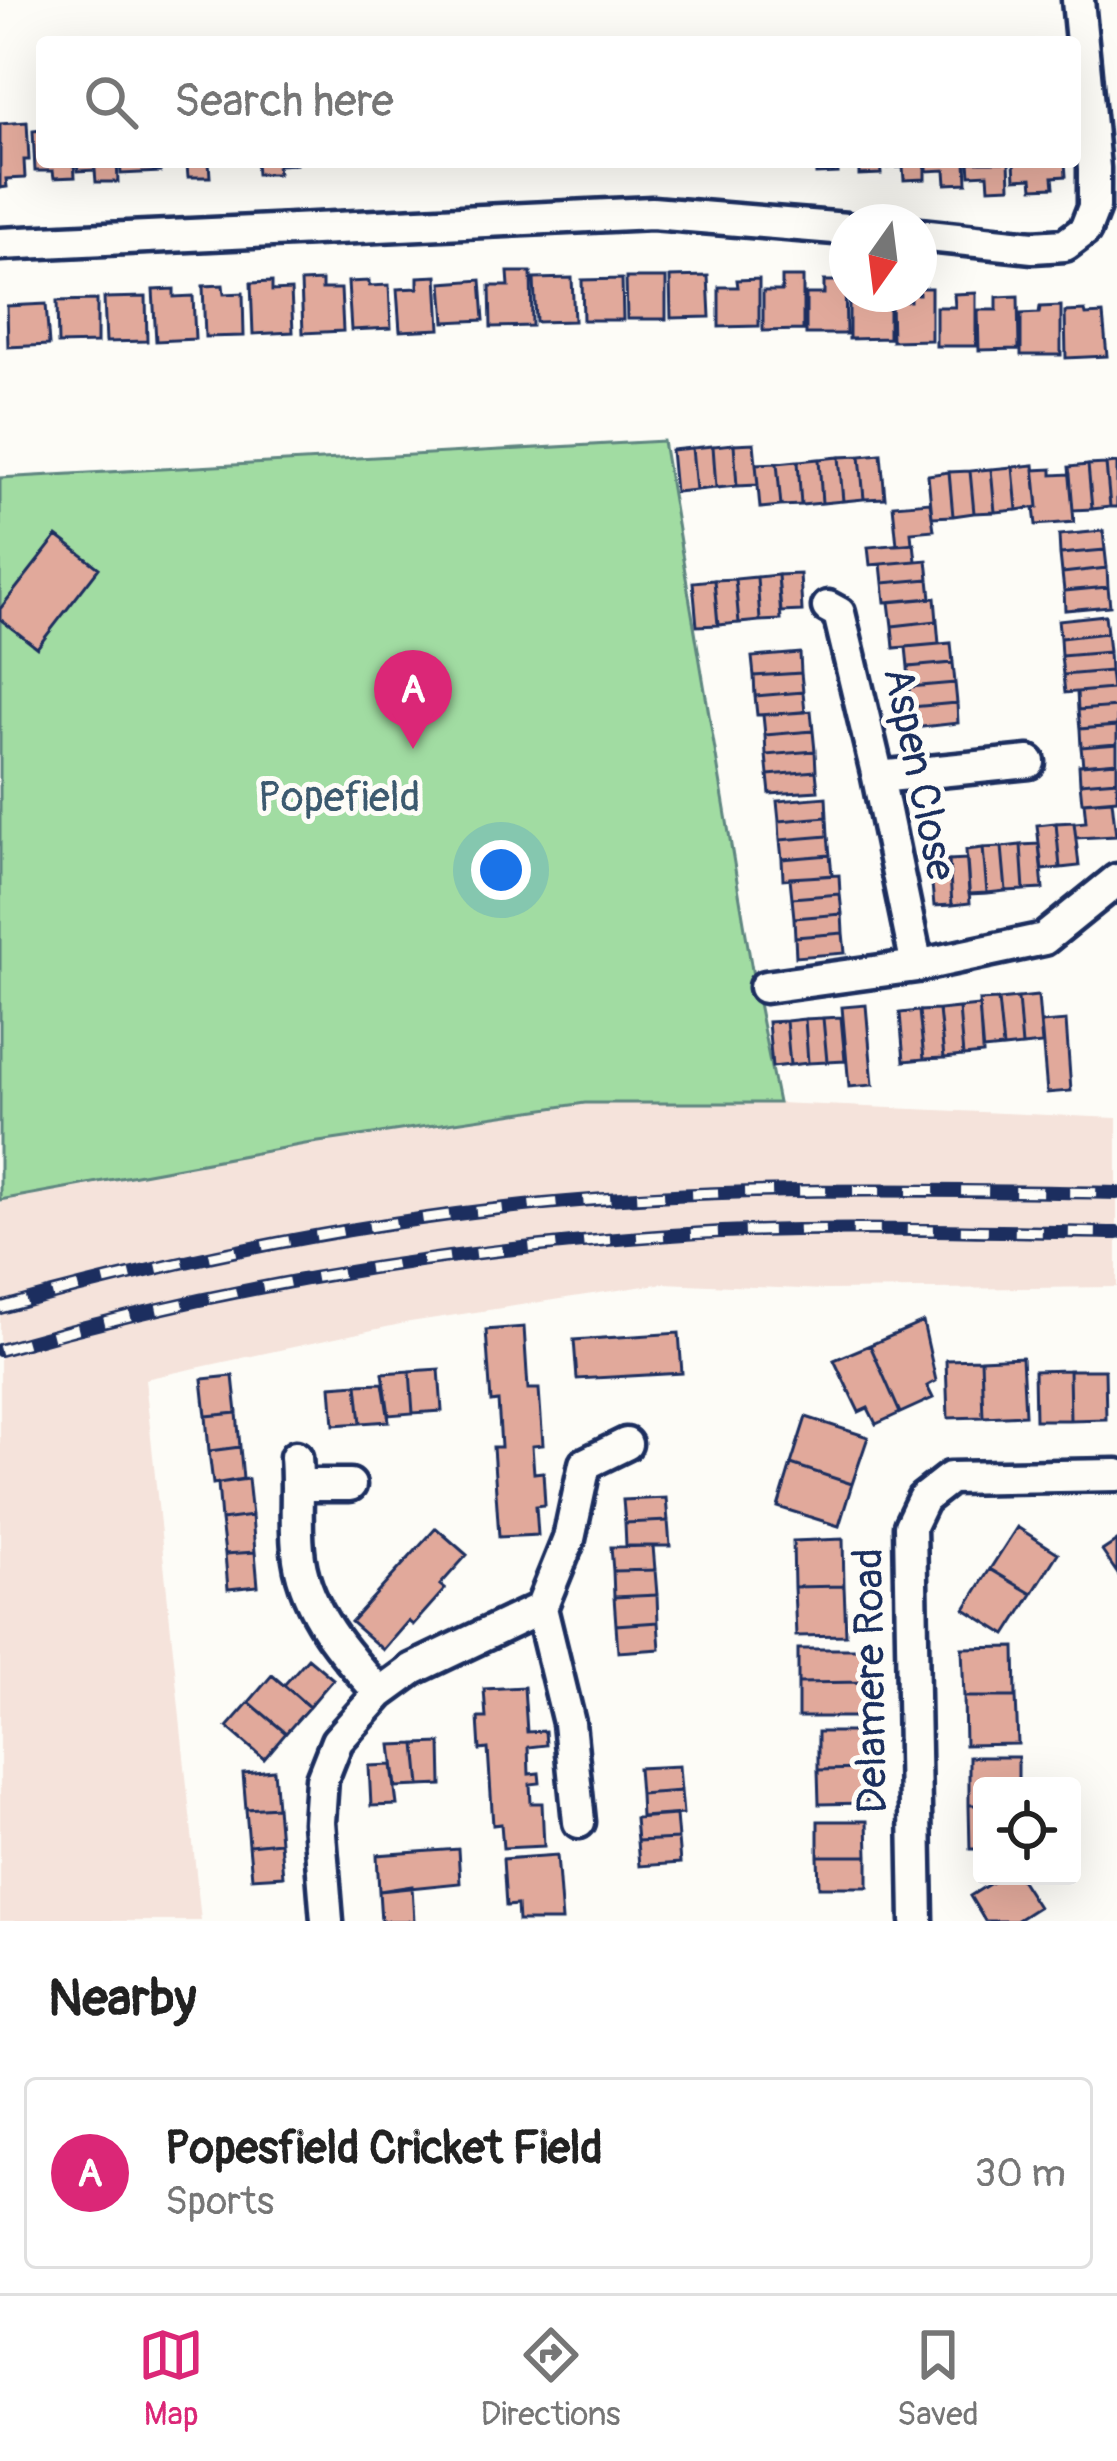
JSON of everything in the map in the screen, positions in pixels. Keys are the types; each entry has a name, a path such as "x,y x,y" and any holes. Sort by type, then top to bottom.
{"street":[{"path":"937,237 1033,247 1064,245 1084,230 1094,208 1094,168 1078,0"},
{"path":"0,244 652,212 829,227"},
{"name":"Aspen Close","path":"828,607 839,613 917,966"},
{"path":"878,777 1029,762"},
{"path":"765,987 917,966 1044,939 1117,880"},
{"path":"579,1822 568,1723 541,1608 569,1539 585,1464 626,1444"},
{"path":"350,1485 297,1471 299,1563 339,1648 380,1693"},
{"name":"Delamere Road","path":"917,1921 910,1526 923,1499 950,1478 1117,1474"},
{"path":"327,1921 319,1822 322,1779 337,1741 380,1693 413,1669 541,1608"}],"shaded area":[{"path":"585,1103 778,1103 1117,1118 1117,1287 825,1290 664,1283 410,1322 145,1379 201,1921 0,1921 0,1200 305,1144"}],"green space":[{"name":"Popefield","path":"663,441 778,1103 585,1103 305,1144 0,1200 0,478"}],"building":[{"path":"27,122 25,178 6,179 7,187 0,188 0,124"},
{"path":"33,131 36,168 74,168 75,177 54,178 53,171 35,171"},
{"path":"117,168 118,182 96,182 95,170 78,171"},
{"path":"120,168 160,168 160,172 121,174"},
{"path":"187,168 209,168 210,177 188,177"},
{"path":"256,168 277,168 278,174 257,174"},
{"path":"816,168 838,168 838,173 816,174"},
{"path":"859,168 880,168 881,174 859,175"},
{"path":"903,168 925,168 925,179 904,180"},
{"path":"966,168 967,183 946,184 945,170 927,171"},
{"path":"969,168 1009,168 1010,187 989,188 988,174 970,175"},
{"path":"1014,168 1065,168 1066,176 1053,177 1054,187 1033,188 1032,178 1015,179"},
{"path":"508,272 531,272 532,326 491,327 490,286 509,286"},
{"path":"437,276 440,329 400,331 397,289 418,288 418,277"},
{"path":"708,276 710,317 671,318 670,277"},
{"path":"782,277 803,277 803,330 763,331 763,291 782,291"},
{"path":"572,278 574,321 536,322 534,279"},
{"path":"626,278 666,278 666,319 627,319"},
{"path":"622,279 623,320 583,320 582,280"},
{"path":"759,279 759,326 719,327 719,287 738,287 737,280"},
{"path":"481,280 484,320 445,322 442,283"},
{"path":"322,281 322,289 341,289 343,331 303,333 301,282"},
{"path":"369,281 369,286 389,285 391,328 351,330 348,282"},
{"path":"824,281 829,281 829,312 846,312 846,334 806,334 806,294 824,294"},
{"path":"272,282 272,291 291,290 293,332 253,334 251,283"},
{"path":"223,285 224,294 243,293 244,336 205,337 203,286"},
{"path":"174,289 174,297 193,296 195,339 156,341 153,290"},
{"path":"976,293 976,346 936,346 937,307 955,307 954,294"},
{"path":"1018,296 1019,349 979,350 978,310 997,310 997,297"},
{"path":"146,297 147,341 106,342 104,298"},
{"path":"97,300 97,343 58,344 57,301"},
{"path":"46,304 49,345 8,347 7,306"},
{"path":"1061,306 1061,355 1021,355 1021,314"},
{"path":"1085,311 1086,315 1103,314 1107,356 1066,358 1065,312"},
{"path":"849,312 889,312 889,338 849,339"},
{"path":"891,312 931,312 931,340 892,341"},
{"path":"754,443 758,485 737,486 734,444"},
{"path":"734,444 737,486 716,488 713,446"},
{"path":"713,446 716,488 696,490 692,448"},
{"path":"692,448 696,490 675,492 671,450"},
{"path":"881,454 885,498 864,499 860,456"},
{"path":"860,456 864,499 843,501 839,457"},
{"path":"839,457 843,501 822,503 819,459"},
{"path":"819,459 822,503 801,505 798,461"},
{"path":"798,461 801,505 781,506 777,463"},
{"path":"777,463 781,506 760,508 756,464"},
{"path":"1117,463 1117,507 1110,507 1106,464"},
{"path":"1106,464 1110,507 1092,509 1088,465"},
{"path":"1034,465 1038,507 1017,510 1013,467"},
{"path":"1088,465 1092,509 1073,510 1069,467"},
{"path":"1013,467 1017,510 995,512 991,469"},
{"path":"991,469 995,512 974,513 970,471"},
{"path":"1052,469 1052,475 1070,474 1074,522 1036,525 1034,470"},
{"path":"970,471 974,513 953,516 949,472"},
{"path":"949,472 953,516 932,517 928,475"},
{"path":"930,502 934,530 911,532 912,544 897,545 893,505"},
{"path":"1103,531 1105,550 1060,554 1059,535"},
{"path":"57,536 99,568 37,648 0,619 0,609"},
{"path":"914,543 916,561 870,565 868,547"},
{"path":"1105,550 1107,568 1062,573 1060,554"},
{"path":"927,560 929,579 883,583 881,564"},
{"path":"1107,568 1108,587 1064,591 1062,573"},
{"path":"800,574 802,611 781,612 778,575"},
{"path":"778,575 781,620 760,621 757,577"},
{"path":"757,577 760,621 739,623 735,579"},
{"path":"735,579 739,623 718,625 714,580"},
{"path":"929,579 931,598 885,602 883,583"},
{"path":"714,580 718,625 697,626 693,582"},
{"path":"1108,587 1110,606 1065,610 1064,591"},
{"path":"935,598 937,621 892,626 889,602"},
{"path":"1105,615 1107,633 1060,638 1058,620"},
{"path":"937,621 939,644 894,648 892,626"},
{"path":"1107,633 1109,652 1061,656 1060,638"},
{"path":"951,643 953,663 908,667 906,647"},
{"path":"1109,652 1110,671 1063,675 1061,656"},
{"path":"800,653 801,673 754,676 752,657"},
{"path":"953,663 955,683 909,687 908,667"},
{"path":"1110,671 1112,689 1065,693 1063,675"},
{"path":"801,673 803,692 755,696 754,676"},
{"path":"955,683 957,703 911,707 909,687"},
{"path":"1117,689 1117,707 1078,710 1077,692"},
{"path":"803,692 805,712 757,715 755,696"},
{"path":"957,703 958,723 913,728 911,707"},
{"path":"1117,707 1117,726 1080,729 1078,710"},
{"path":"811,711 813,731 765,735 763,715"},
{"path":"1117,726 1117,744 1081,747 1080,729"},
{"path":"813,731 815,751 766,755 765,735"},
{"path":"1117,744 1117,762 1083,765 1081,747"},
{"path":"815,751 816,771 768,775 766,755"},
{"path":"1117,762 1117,780 1080,783 1079,765"},
{"path":"816,771 818,791 770,794 768,775"},
{"path":"1117,780 1117,799 1082,802 1080,783"},
{"path":"826,797 827,817 779,821 777,801"},
{"path":"1112,800 1116,836 1076,838 1074,823 1086,822 1084,802"},
{"path":"827,817 828,836 780,840 779,821"},
{"path":"1074,822 1079,866 1060,868 1056,823"},
{"path":"1056,823 1060,868 1042,870 1037,825"},
{"path":"828,836 830,855 782,859 780,840"},
{"path":"1039,844 1043,889 1024,890 1021,845"},
{"path":"1021,845 1024,890 1006,891 1002,847"},
{"path":"1002,847 1006,891 987,893 983,848"},
{"path":"983,848 987,893 969,894 966,850"},
{"path":"830,855 832,875 783,879 782,859"},
{"path":"967,859 970,903 952,905 949,860"},
{"path":"949,860 952,905 934,906 930,862"},
{"path":"839,875 840,894 792,898 790,878"},
{"path":"840,894 842,914 794,918 792,898"},
{"path":"842,914 843,933 795,937 794,918"},
{"path":"843,933 845,953 796,957 795,937"},
{"path":"1038,996 1042,1044 1022,1046 1018,998"},
{"path":"1018,998 1022,1046 1003,1048 998,1000"},
{"path":"998,1000 1003,1048 982,1050 979,1001"},
{"path":"866,1005 873,1085 849,1087 842,1007"},
{"path":"979,1006 983,1054 963,1056 959,1008"},
{"path":"959,1008 963,1056 944,1058 939,1010"},
{"path":"939,1010 944,1058 924,1059 919,1011"},
{"path":"919,1011 924,1059 904,1061 900,1013"},
{"path":"841,1017 845,1061 827,1062 823,1018"},
{"path":"823,1018 827,1062 808,1063 805,1019"},
{"path":"805,1019 808,1063 790,1065 786,1021"},
{"path":"786,1021 790,1065 772,1067 768,1022"},
{"path":"1066,1021 1071,1091 1047,1093 1041,1023"},
{"path":"923,1322 936,1381 927,1386 933,1398 900,1413 870,1345"},
{"path":"524,1327 528,1389 539,1389 543,1445 532,1446 534,1473 543,1472 545,1505 536,1506 538,1535 499,1537 493,1447 501,1447 498,1401 491,1402 486,1330"},
{"path":"679,1333 682,1373 577,1379 574,1340"},
{"path":"870,1345 900,1413 876,1424 868,1408 859,1412 834,1360"},
{"path":"1022,1357 1025,1415 983,1417 981,1359"},
{"path":"981,1359 983,1417 948,1418 946,1360"},
{"path":"439,1369 442,1411 413,1413 410,1371"},
{"path":"1069,1370 1105,1370 1106,1419 1070,1420"},
{"path":"1069,1370 1070,1420 1035,1420 1034,1371"},
{"path":"410,1371 413,1413 389,1415 383,1373"},
{"path":"233,1376 237,1413 206,1416 202,1379"},
{"path":"383,1383 389,1421 361,1423 357,1384"},
{"path":"357,1384 361,1423 334,1425 331,1386"},
{"path":"237,1413 240,1447 209,1451 206,1416"},
{"path":"806,1417 868,1437 852,1484 791,1464"},
{"path":"240,1447 243,1479 213,1484 209,1451"},
{"path":"791,1464 852,1484 839,1526 778,1507"},
{"path":"248,1479 252,1516 221,1520 218,1483"},
{"path":"666,1498 668,1521 625,1523 623,1500"},
{"path":"252,1516 255,1552 225,1554 221,1520"},
{"path":"668,1521 670,1546 626,1546 625,1523"},
{"path":"1017,1527 1058,1553 1032,1594 990,1569"},
{"path":"436,1528 467,1555 440,1585 445,1589 383,1650 351,1622"},
{"path":"843,1539 844,1586 794,1587 793,1541"},
{"path":"1117,1541 1117,1573 1102,1551"},
{"path":"653,1546 655,1570 613,1571 611,1547"},
{"path":"255,1552 258,1586 228,1589 225,1554"},
{"path":"990,1569 1032,1594 1006,1635 965,1609"},
{"path":"655,1570 657,1595 614,1597 613,1571"},
{"path":"844,1586 846,1635 796,1636 794,1587"},
{"path":"657,1595 658,1622 616,1625 614,1597"},
{"path":"658,1622 660,1649 618,1652 616,1625"},
{"path":"1015,1647 1016,1697 964,1697 962,1648"},
{"path":"798,1649 865,1649 865,1682 798,1683"},
{"path":"308,1658 333,1679 309,1707 284,1685"},
{"path":"272,1675 309,1707 286,1733 249,1702"},
{"path":"865,1682 865,1717 798,1717 798,1683"},
{"path":"524,1687 527,1732 545,1731 546,1745 528,1747 529,1774 539,1773 540,1783 530,1784 531,1803 542,1803 544,1846 503,1848 501,1824 493,1825 488,1749 480,1750 478,1718 486,1718 484,1689"},
{"path":"964,1697 1016,1697 1018,1744 965,1745"},
{"path":"249,1702 286,1733 264,1759 227,1727"},
{"path":"818,1732 866,1732 866,1769 818,1770"},
{"path":"441,1743 442,1785 420,1786 416,1744"},
{"path":"416,1744 420,1786 396,1787 391,1745"},
{"path":"969,1757 1018,1757 1018,1777 973,1777 973,1805 969,1805"},
{"path":"392,1765 397,1805 371,1806 369,1766"},
{"path":"679,1766 681,1791 640,1794 638,1768"},
{"path":"866,1769 867,1803 819,1804 818,1770"},
{"path":"274,1770 277,1807 246,1809 243,1773"},
{"path":"681,1791 683,1814 641,1817 640,1794"},
{"path":"969,1805 973,1805 973,1849"},
{"path":"277,1807 280,1842 249,1845 246,1809"},
{"path":"676,1815 678,1839 637,1841 635,1818"},
{"path":"818,1821 867,1821 868,1856 818,1856"},
{"path":"678,1839 680,1863 639,1866 637,1841"},
{"path":"280,1842 283,1876 252,1878 249,1845"},
{"path":"458,1849 460,1883 379,1891 377,1855"},
{"path":"557,1855 562,1921 518,1921 517,1905 506,1906 503,1859"},
{"path":"818,1856 868,1856 868,1887 819,1887"},
{"path":"988,1885 1024,1885 1038,1907 1016,1921 985,1921 970,1896"},
{"path":"412,1886 414,1921 381,1921 379,1891"}],"railway":[{"path":"0,1308 270,1244 544,1204 759,1192 1117,1193"},
{"path":"0,1350 249,1290 501,1250 783,1230 1117,1233"}],"place":[{"name":"Popesfield Cricket Field","path":"413,749"}]}
